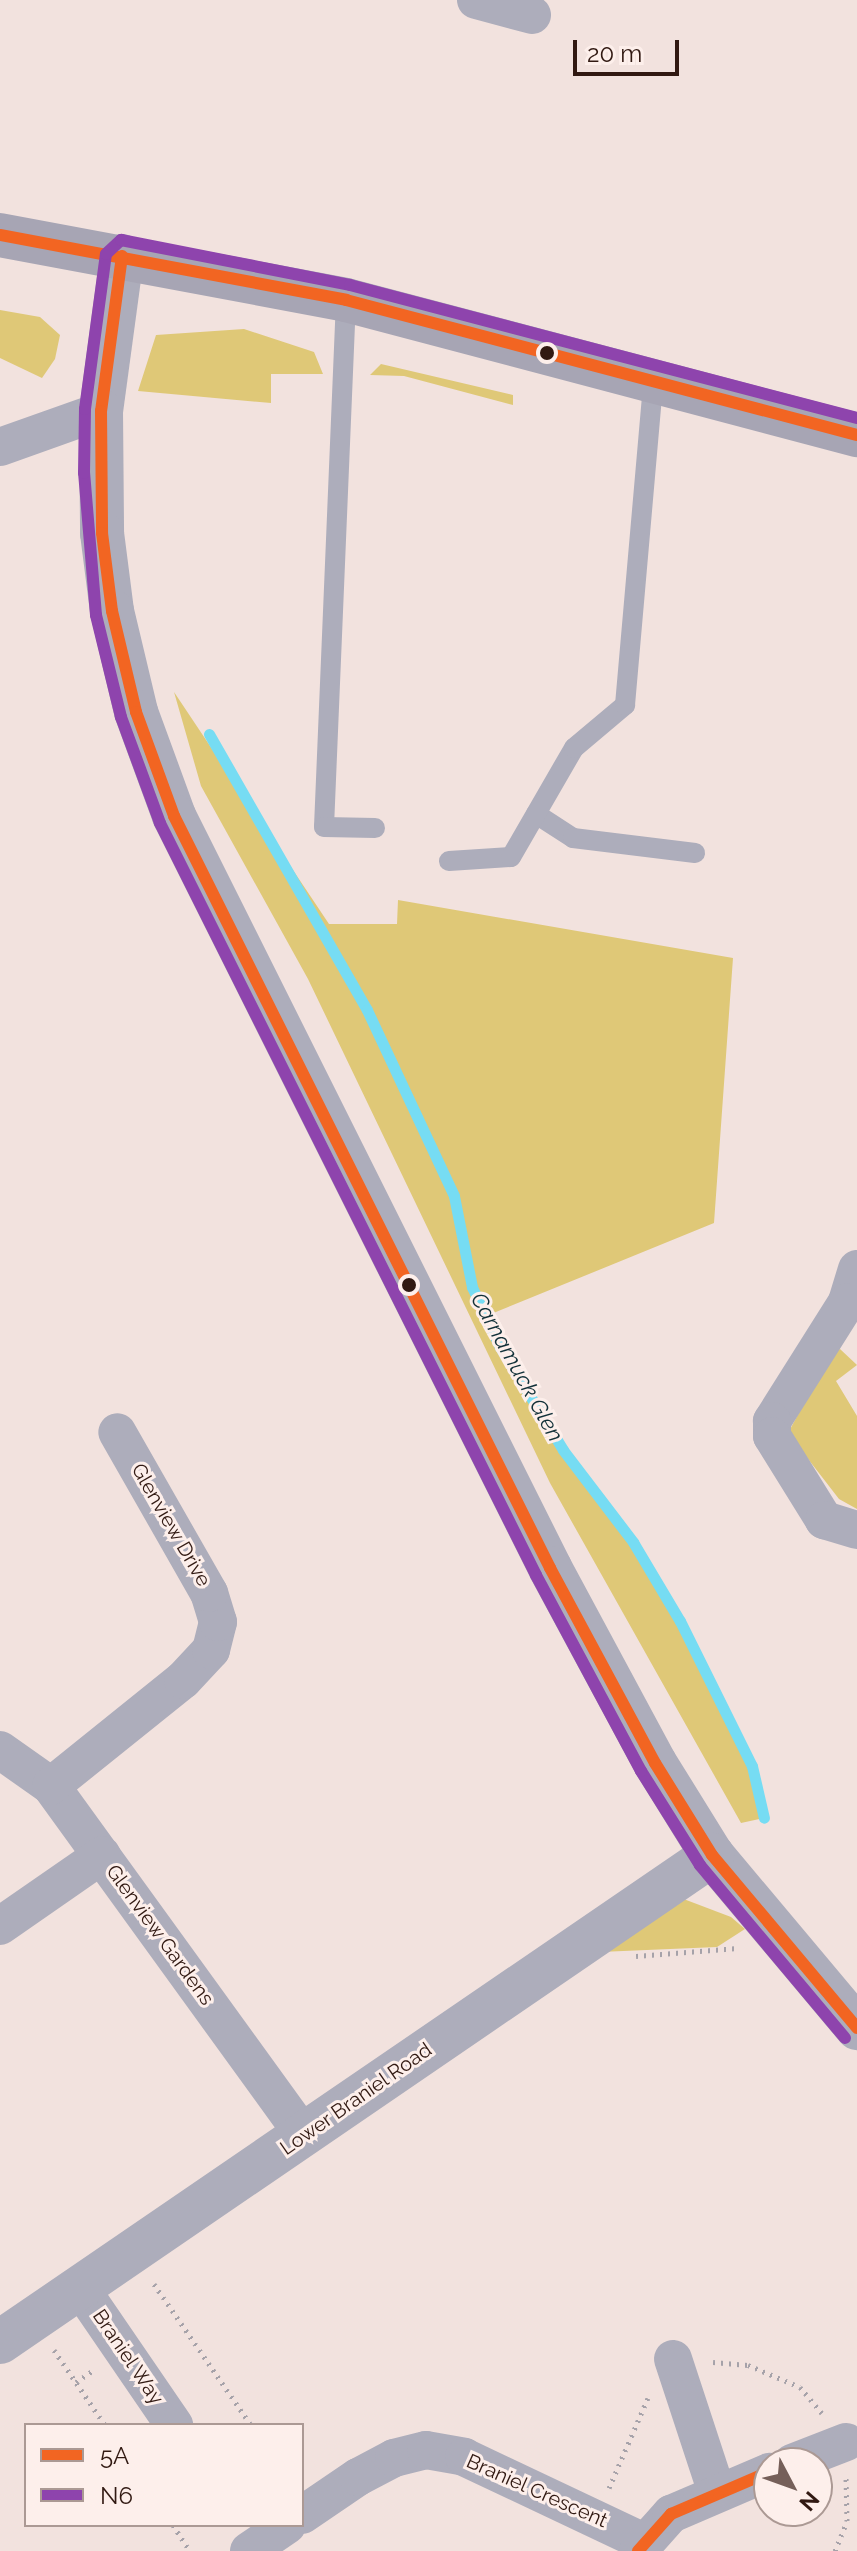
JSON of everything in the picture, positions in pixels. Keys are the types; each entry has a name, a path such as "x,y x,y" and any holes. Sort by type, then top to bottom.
{"main road":[{"path":"0,235 346,300 857,435"}],"street":[{"path":"476,0 532,15"},
{"path":"122,256 101,411 102,533 112,611 136,712 174,816 550,1568 655,1763 712,1855 854,2020"},
{"path":"0,447 101,411"},
{"path":"854,1303 780,1407 772,1436 824,1520 857,1530"},
{"name":"Glenview Drive","path":"51,1786 183,1680 211,1650 218,1622 209,1593 117,1432"},
{"name":"Glenview Gardens","path":"0,1750 51,1786 304,2135"},
{"path":"0,1926 102,1855"},
{"name":"Lower Braniel Road","path":"17,2331 712,1855"},
{"name":"Braniel Way","path":"81,2289 173,2423"},
{"path":"673,2359 717,2493"},
{"path":"833,2447 846,2442"},
{"name":"Braniel Crescent","path":"304,2514 358,2477 394,2458 426,2450 464,2457 597,2517 640,2546"},
{"path":"640,2546 671,2514 753,2478"}],"lane":[{"path":"346,300 324,827 375,828"},
{"path":"449,861 511,857 574,748 625,705 653,383"},
{"path":"536,814 573,838 695,853"}],"path":[{"path":"631,1956 753,1946"},
{"path":"133,2253 250,2423"},
{"path":"17,2331 103,2423"},
{"path":"597,2517 643,2408 673,2359 748,2365 800,2387 846,2442 847,2521 835,2551"},
{"path":"174,2527 190,2551"}],"shaded area":[{"path":"0,310 40,317 60,335 55,359 42,378 0,358"},
{"path":"244,329 314,352 323,374 271,374 271,403 138,391 156,335"},
{"path":"381,364 513,395 513,405 404,376 370,375"},
{"path":"174,692 329,924 397,924 398,900 733,958 714,1223 491,1314 500,1347 563,1450 629,1537 680,1621 749,1760 764,1818 741,1823 550,1483 308,979 201,786"},
{"path":"840,1349 857,1365 836,1381 857,1416 857,1509 839,1499 788,1433 832,1352"},
{"path":"681,1898 731,1917 745,1929 717,1947 600,1952"}],"waterway":[{"name":"Carnamuck Glen","path":"209,734 367,1010 454,1196 472,1287 500,1347 563,1450 633,1542 680,1621 752,1766 764,1818"}],"transit line":[{"name":"5A","path":"0,235 346,300 857,435"},
{"name":"N6","path":"845,2038 700,1865 641,1771 536,1575 160,823 121,717 96,615 84,473 85,409 106,254 121,240 350,285 857,418"},
{"name":"5A","path":"122,256 101,411 102,533 112,611 136,712 174,816 550,1568 655,1763 712,1855 857,2028"},
{"name":"5A","path":"638,2551 671,2514 753,2479"}]}
